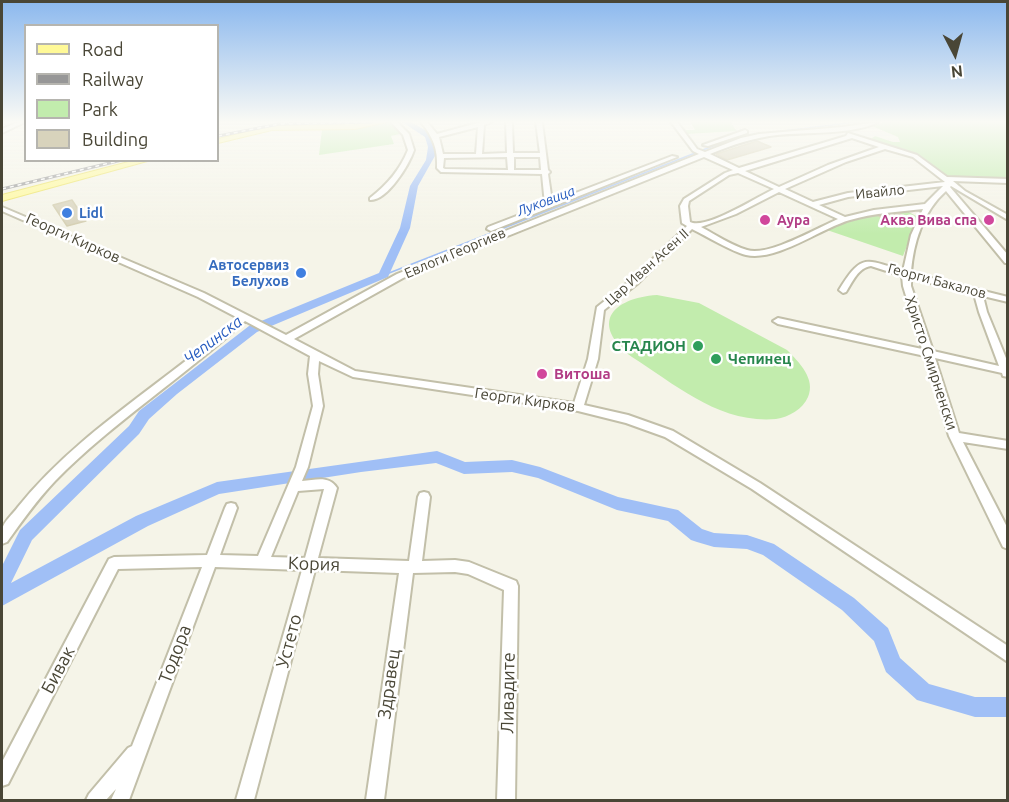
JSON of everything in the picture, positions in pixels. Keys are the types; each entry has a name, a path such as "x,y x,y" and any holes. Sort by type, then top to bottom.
{"main road":[{"path":"2,201 140,162"}],"street":[{"path":"372,199 382,192 399,173 406,159"},
{"path":"441,159 440,168 447,172 546,172"},
{"path":"510,159 511,172"},
{"path":"545,159 549,206"},
{"name":"Евлоги Георгиев","path":"491,229 670,159"},
{"name":"Евлоги Георгиев","path":"285,340 400,276 690,159"},
{"path":"715,159 844,219"},
{"path":"774,159 721,177 692,195 684,206 687,223 747,253 756,254 798,240 844,219 927,206"},
{"name":"Цар Иван Асен II","path":"578,407 593,358 600,309 634,282 687,223 703,225 843,159"},
{"path":"919,159 947,183 1008,218"},
{"path":"988,180 1008,189"},
{"name":"Ивайло","path":"811,205 848,195 947,183 1008,181"},
{"path":"947,183 1008,261"},
{"name":"Христо Смирненски","path":"947,183 927,206 915,238 906,275 907,286 955,436 1002,522 1008,543"},
{"name":"Георги Кирков","path":"2,201 11,211"},
{"name":"Георги Кирков","path":"2,209 190,290 343,371 364,377 578,407 649,426 695,448 756,486 1008,655"},
{"name":"Георги Бакалов","path":"843,290 850,276 864,264 876,264 906,275 1008,300"},
{"path":"978,293 1007,373"},
{"path":"2,538 32,498 57,472 120,417 244,318"},
{"path":"778,321 929,353 1007,373"},
{"path":"262,562 299,477 318,406 313,374 315,356"},
{"path":"955,436 1008,445"},
{"name":"Устето","path":"245,801 331,492 330,485 299,477"},
{"name":"Здравец","path":"375,801 424,497"},
{"name":"Тодора","path":"120,801 231,508"},
{"name":"Кория","path":"114,563 210,561 469,568 511,586"},
{"name":"Бивак","path":"2,778 114,563"},
{"name":"Ливадите","path":"506,801 511,586"},
{"path":"95,801 138,749"}],"green space":[{"path":"923,159 1007,159 1007,181 950,179"},
{"path":"907,211 918,217 903,256 827,230 846,220 877,215 890,224 910,220 898,212"},
{"name":"Чепинец","path":"657,295 699,303 787,350 801,365 808,377 810,390 806,401 795,412 776,419 756,419 736,415 717,409 682,390 632,357 611,334 609,324 612,315 618,307 628,301"}],"building":[{"name":"Lidl","path":"72,200 86,221 67,226 53,205"},
{"path":"900,214 910,220 890,223 879,216"}],"waterway":[{"name":"Чепинска","path":"2,583 26,535 134,430 144,415 172,391 253,329 384,275 405,228 414,186 430,159"},
{"name":"Луковица","path":"384,275 679,159"},
{"path":"2,598 43,573 142,521 217,488 437,457 464,468 512,466 540,473 617,503 672,515 697,535 714,540 747,542 768,549 848,604 881,635 893,665 924,693 975,707 1008,707"}],"railway":[{"path":"2,189 114,162"}],"place":[{"name":"Lidl","path":"67,213"},
{"name":"Аура","path":"765,220"},
{"name":"Аква Вива спа","path":"989,220"},
{"name":"Автосервиз Белухов","path":"301,273"},
{"name":"СТАДИОН","path":"698,346"},
{"name":"Чепинец","path":"716,359"},
{"name":"Витоша","path":"542,374"}]}
